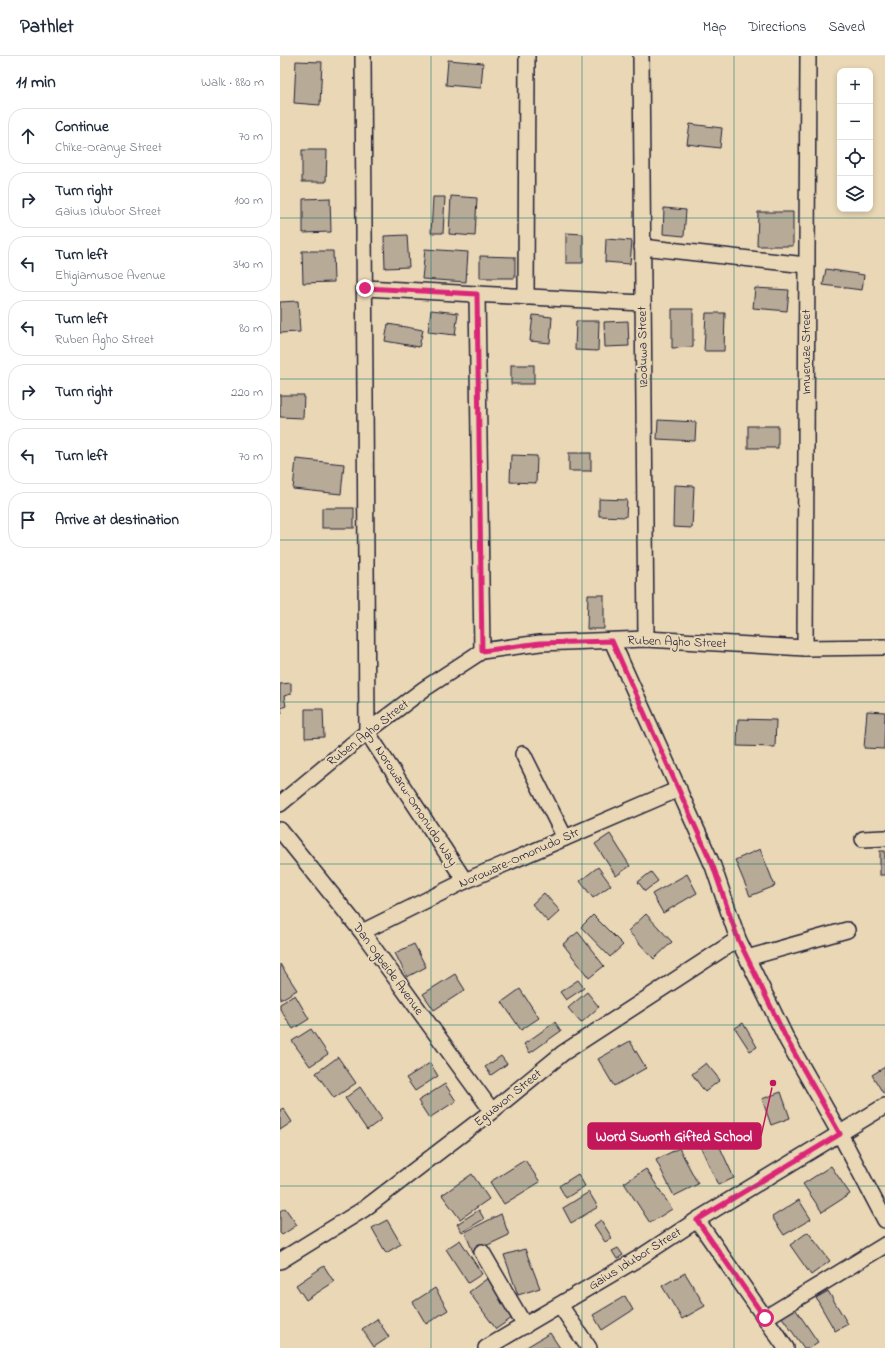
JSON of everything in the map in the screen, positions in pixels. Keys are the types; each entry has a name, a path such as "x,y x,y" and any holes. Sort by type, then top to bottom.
{"street":[{"path":"363,56 367,732"},
{"path":"526,297 527,56"},
{"name":"Izoduwa Street","path":"641,56 646,639"},
{"name":"Imueruze Street","path":"805,648 808,56"},
{"path":"642,247 806,265"},
{"path":"365,288 642,303"},
{"path":"477,294 482,651"},
{"name":"Ruben Agho Street","path":"280,804 367,732 424,689 482,651 540,643 646,639 805,648 885,647"},
{"path":"612,641 713,866 738,939 787,1040 840,1134 885,1220"},
{"name":"Norowarw-Omonudo Way","path":"367,732 465,881"},
{"path":"523,754 565,838"},
{"name":"Noroware-Omonudo Str","path":"362,932 465,881 679,789"},
{"name":"Dan Ogbeide Avenue","path":"280,830 362,932 492,1111"},
{"path":"864,839 885,838"},
{"path":"747,958 847,930"},
{"name":"Eguavon Street","path":"280,1261 364,1209 492,1111 563,1053 738,939"},
{"name":"Gaius Idubor Street","path":"486,1348 560,1306 639,1258 697,1220 885,1106"},
{"path":"697,1220 786,1348"},
{"path":"765,1318 885,1245"},
{"path":"482,1252 525,1326"},
{"path":"560,1306 589,1348"}],"building":[{"path":"448,60 483,63 481,88 446,85"},
{"path":"296,61 322,62 320,105 294,103"},
{"path":"690,124 722,128 720,148 687,144"},
{"path":"302,150 327,150 326,182 302,182"},
{"path":"451,196 477,198 475,236 449,234"},
{"path":"433,197 445,197 443,233 431,233"},
{"path":"330,198 331,232 303,233 303,199"},
{"path":"664,208 686,210 684,236 663,234"},
{"path":"758,212 793,212 793,246 757,246"},
{"path":"566,233 583,234 583,263 566,263"},
{"path":"407,235 409,267 385,268 384,236"},
{"path":"606,239 632,241 630,264 605,262"},
{"path":"425,249 468,252 466,282 422,279"},
{"path":"302,251 333,251 334,282 303,283"},
{"path":"480,256 515,257 515,278 480,278"},
{"path":"826,269 864,275 862,290 823,285"},
{"path":"755,288 789,290 787,311 753,308"},
{"path":"298,301 300,332 280,333 280,302"},
{"path":"672,309 693,309 693,347 672,348"},
{"path":"431,310 458,313 455,335 428,332"},
{"path":"706,313 725,313 724,351 704,351"},
{"path":"533,315 552,317 550,343 530,341"},
{"path":"576,321 599,321 598,351 575,350"},
{"path":"628,321 629,346 605,347 604,322"},
{"path":"388,324 423,330 419,347 385,341"},
{"path":"511,365 534,365 534,384 511,384"},
{"path":"280,395 304,395 303,418 280,417"},
{"path":"658,420 696,422 695,441 657,439"},
{"path":"748,426 778,426 778,448 748,448"},
{"path":"569,453 591,453 591,471 569,471"},
{"path":"511,455 537,456 536,483 510,482"},
{"path":"296,459 344,464 341,494 293,489"},
{"path":"674,485 694,486 692,528 673,527"},
{"path":"599,499 627,500 626,517 599,516"},
{"path":"322,508 354,508 354,528 322,528"},
{"path":"588,595 604,595 604,629 587,629"},
{"path":"291,683 291,694 284,696 286,706 281,708 282,713 280,713 280,684"},
{"path":"305,709 323,709 324,737 305,738"},
{"path":"867,711 885,712 884,749 864,748"},
{"path":"738,719 776,720 775,747 737,746"},
{"path":"610,834 630,866 616,876 595,844"},
{"path":"760,849 775,886 750,896 735,860"},
{"path":"880,851 885,851 885,875 880,875"},
{"path":"598,867 611,885 593,898 580,881"},
{"path":"651,872 658,881 645,891 638,882"},
{"path":"687,874 697,893 663,913 652,894"},
{"path":"544,893 560,911 548,922 532,904"},
{"path":"646,914 672,942 654,959 628,931"},
{"path":"593,915 623,945 610,957 581,927"},
{"path":"578,932 604,966 589,978 563,944"},
{"path":"414,944 426,967 407,977 395,953"},
{"path":"280,964 297,990 280,1000"},
{"path":"455,974 465,990 434,1010 423,994"},
{"path":"578,980 584,988 566,1000 560,992"},
{"path":"520,989 539,1018 521,1030 502,1002"},
{"path":"587,992 599,1007 581,1023 568,1008"},
{"path":"295,995 309,1019 293,1029 280,1009 280,1004"},
{"path":"555,1022 561,1031 530,1053 524,1044"},
{"path":"743,1023 757,1047 750,1051 735,1028"},
{"path":"311,1029 328,1054 310,1066 292,1041"},
{"path":"630,1041 646,1068 614,1086 598,1059"},
{"path":"501,1056 507,1064 491,1075 485,1067"},
{"path":"338,1057 356,1083 334,1098 316,1073"},
{"path":"430,1063 438,1076 415,1091 406,1078"},
{"path":"706,1063 720,1080 705,1092 692,1074"},
{"path":"885,1067 885,1092 883,1093 872,1075"},
{"path":"445,1084 456,1101 429,1118 418,1101"},
{"path":"360,1087 382,1119 367,1130 345,1098"},
{"path":"781,1092 790,1118 771,1125 762,1099"},
{"path":"283,1108 292,1122 280,1130 280,1110"},
{"path":"714,1134 734,1178 718,1185 698,1141"},
{"path":"679,1148 698,1184 674,1196 656,1160"},
{"path":"525,1160 540,1182 504,1204 490,1182"},
{"path":"831,1166 850,1194 822,1212 803,1184"},
{"path":"646,1169 672,1209 650,1223 624,1183"},
{"path":"472,1174 489,1199 460,1219 442,1195"},
{"path":"578,1174 585,1186 566,1198 559,1186"},
{"path":"589,1192 598,1207 571,1223 563,1208"},
{"path":"799,1200 811,1219 784,1235 772,1217"},
{"path":"285,1208 297,1225 282,1235 280,1233 280,1211"},
{"path":"479,1210 484,1219 462,1232 457,1224"},
{"path":"501,1214 509,1235 473,1252 465,1232"},
{"path":"387,1220 401,1244 386,1253 372,1228"},
{"path":"601,1220 612,1238 605,1242 594,1225"},
{"path":"808,1232 830,1261 811,1275 790,1245"},
{"path":"460,1240 482,1274 468,1283 446,1249"},
{"path":"618,1248 623,1255 617,1259 612,1251"},
{"path":"525,1249 540,1288 518,1295 504,1255"},
{"path":"324,1266 334,1282 306,1300 296,1285"},
{"path":"685,1273 705,1306 682,1319 662,1286"},
{"path":"488,1278 515,1316 496,1329 469,1292"},
{"path":"435,1288 448,1310 426,1324 413,1302"},
{"path":"828,1291 848,1324 835,1331 816,1298"},
{"path":"625,1296 633,1310 602,1330 593,1315"},
{"path":"794,1307 818,1342 809,1348 804,1348 781,1316"},
{"path":"377,1319 389,1337 374,1347 362,1329"},
{"path":"550,1333 560,1348 525,1348"}],"place":[{"name":"Word Sworth Gifted School","path":"773,1083"}],"route":[{"path":"365,288 477,294 482,651 540,643 612,641 713,866 738,939 787,1040 840,1134 697,1220 765,1318"}]}
